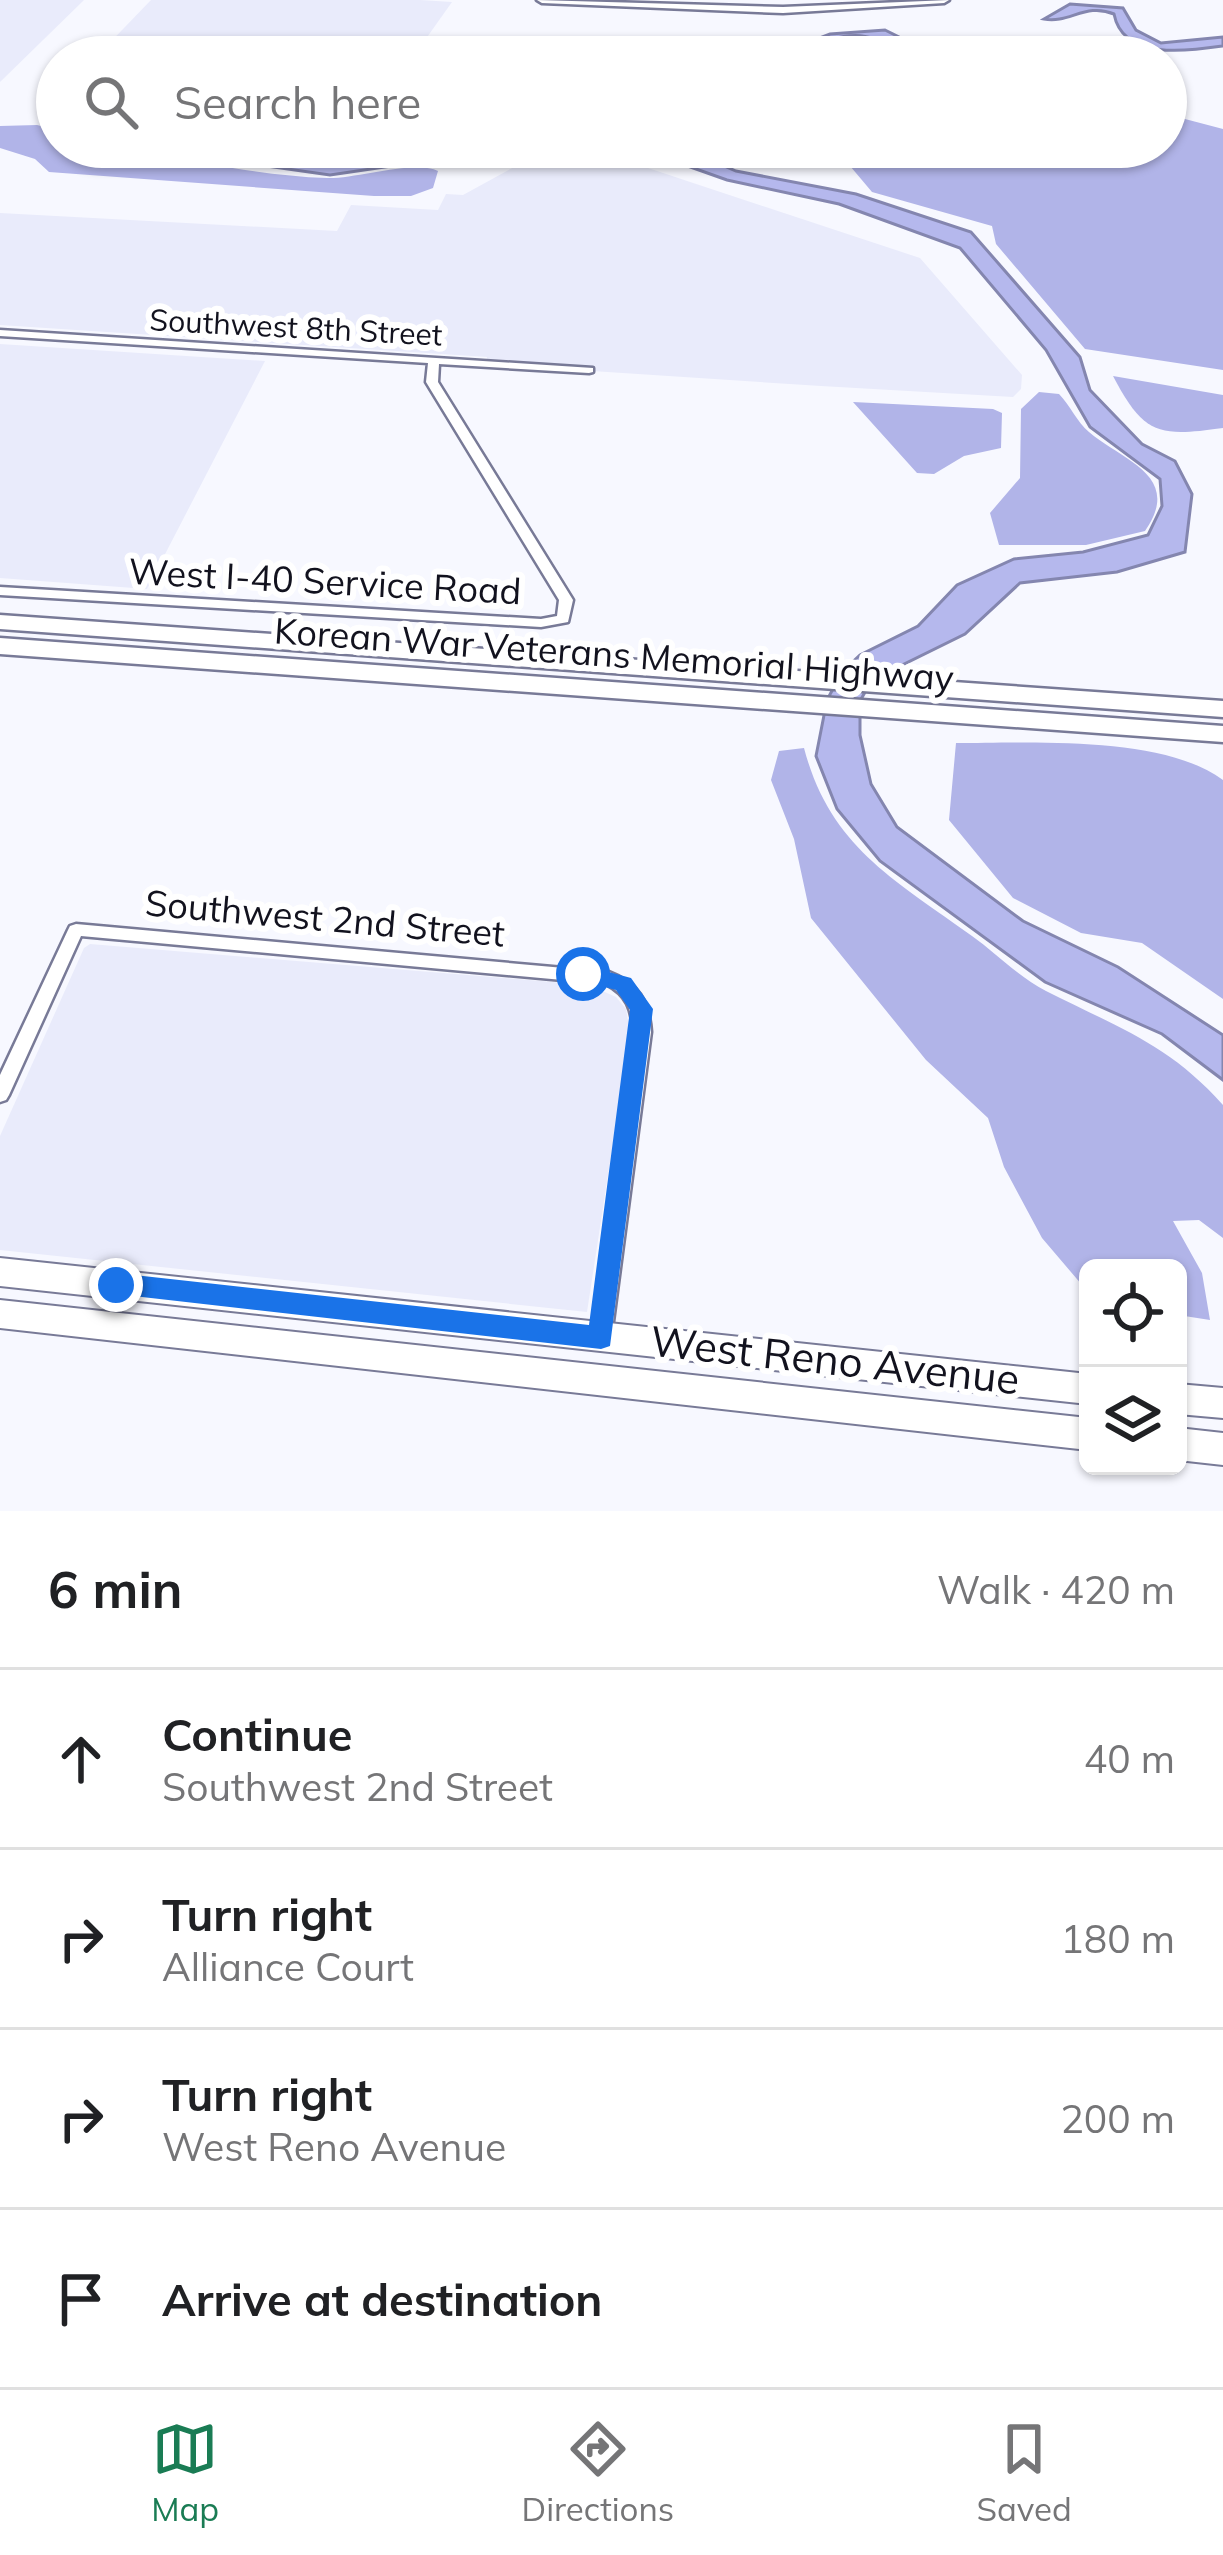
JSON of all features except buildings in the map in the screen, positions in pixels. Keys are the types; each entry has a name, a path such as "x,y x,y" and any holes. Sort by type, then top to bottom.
{"highway":[{"name":"Korean War Veterans Memorial Highway","path":"0,622 1223,734"},
{"name":"Korean War Veterans Memorial Highway","path":"0,646 776,690 1223,709"}],"main road":[{"path":"542,0 767,10 944,0"},
{"name":"West Reno Avenue","path":"0,1272 1079,1388"},
{"name":"West Reno Avenue","path":"0,1314 1079,1433"},
{"path":"561,1375 584,1336"},
{"path":"1187,1400 1223,1403"}],"street":[{"name":"Southwest 8th Street","path":"0,333 589,370"},
{"name":"West I-40 Service Road","path":"0,591 369,617 541,623 562,619 566,600 432,382 434,359"},
{"name":"Southwest 2nd Street","path":"0,1095 76,930 609,978 634,994 642,1009 642,1032 584,1336"}],"shaded area":[{"path":"0,0 84,0 47,36 36,36 36,47 0,82"},
{"path":"151,0 452,2 428,36 116,36"},
{"path":"1070,4 1123,8 1136,30 1148,36 1126,36 1114,14 1104,11 1044,19"},
{"path":"885,30 897,36 825,36"},
{"path":"1223,37 1223,46 1187,49 1187,40"},
{"path":"1187,120 1223,129 1223,370 1085,349 996,244 992,226 872,192 852,168 1187,168"},
{"path":"36,125 36,160 0,148 0,126"},
{"path":"45,168 233,168 327,178 401,168 438,171 433,188 411,196 49,172"},
{"path":"281,168 378,168 330,175"},
{"path":"512,168 648,168 920,258 1022,375 1021,389 1013,397 821,386 486,364 487,357 0,325 0,213 337,231 351,205 438,210 446,194 463,195"},
{"path":"693,168 729,168 856,194 971,232 1080,357 1090,390 1142,444 1175,461 1192,494 1185,552 1117,572 1020,583 965,634 872,680 860,701 860,735 871,784 897,827 1023,921 1118,967 1223,1035 1223,1080 1162,1034 1045,982 880,861 837,809 816,756 827,700 842,672 860,655 918,626 957,585 1014,559 1083,552 1148,535 1162,506 1160,479 1090,427 1046,350 960,248 839,204"},
{"path":"0,344 265,361 147,589 0,578"},
{"path":"1113,376 1223,395 1223,428 1183,432 1155,428 1134,410"},
{"path":"1039,392 1059,394 1089,432 1153,482 1155,512 1145,531 1086,545 999,545 990,513 1020,478 1021,409"},
{"path":"853,402 993,409 1002,413 1001,448 964,456 934,474 917,473"},
{"path":"956,743 1132,749 1197,765 1223,780 1223,999 1142,943 1081,933 1013,898 949,820"},
{"path":"804,748 830,811 848,836 892,878 1036,986 1162,1052 1223,1105 1223,1238 1199,1220 1173,1221 1202,1273 1210,1320 1187,1316 1187,1259 1079,1259 1079,1281 1042,1238 1004,1167 988,1118 926,1060 811,918 794,839 771,780 779,751"},
{"path":"90,944 589,985 616,997 626,1009 630,1032 587,1312 0,1250 0,1136 84,948"}],"route":[{"path":"116,1285 601,1338 642,1009 623,984 583,974"}]}
